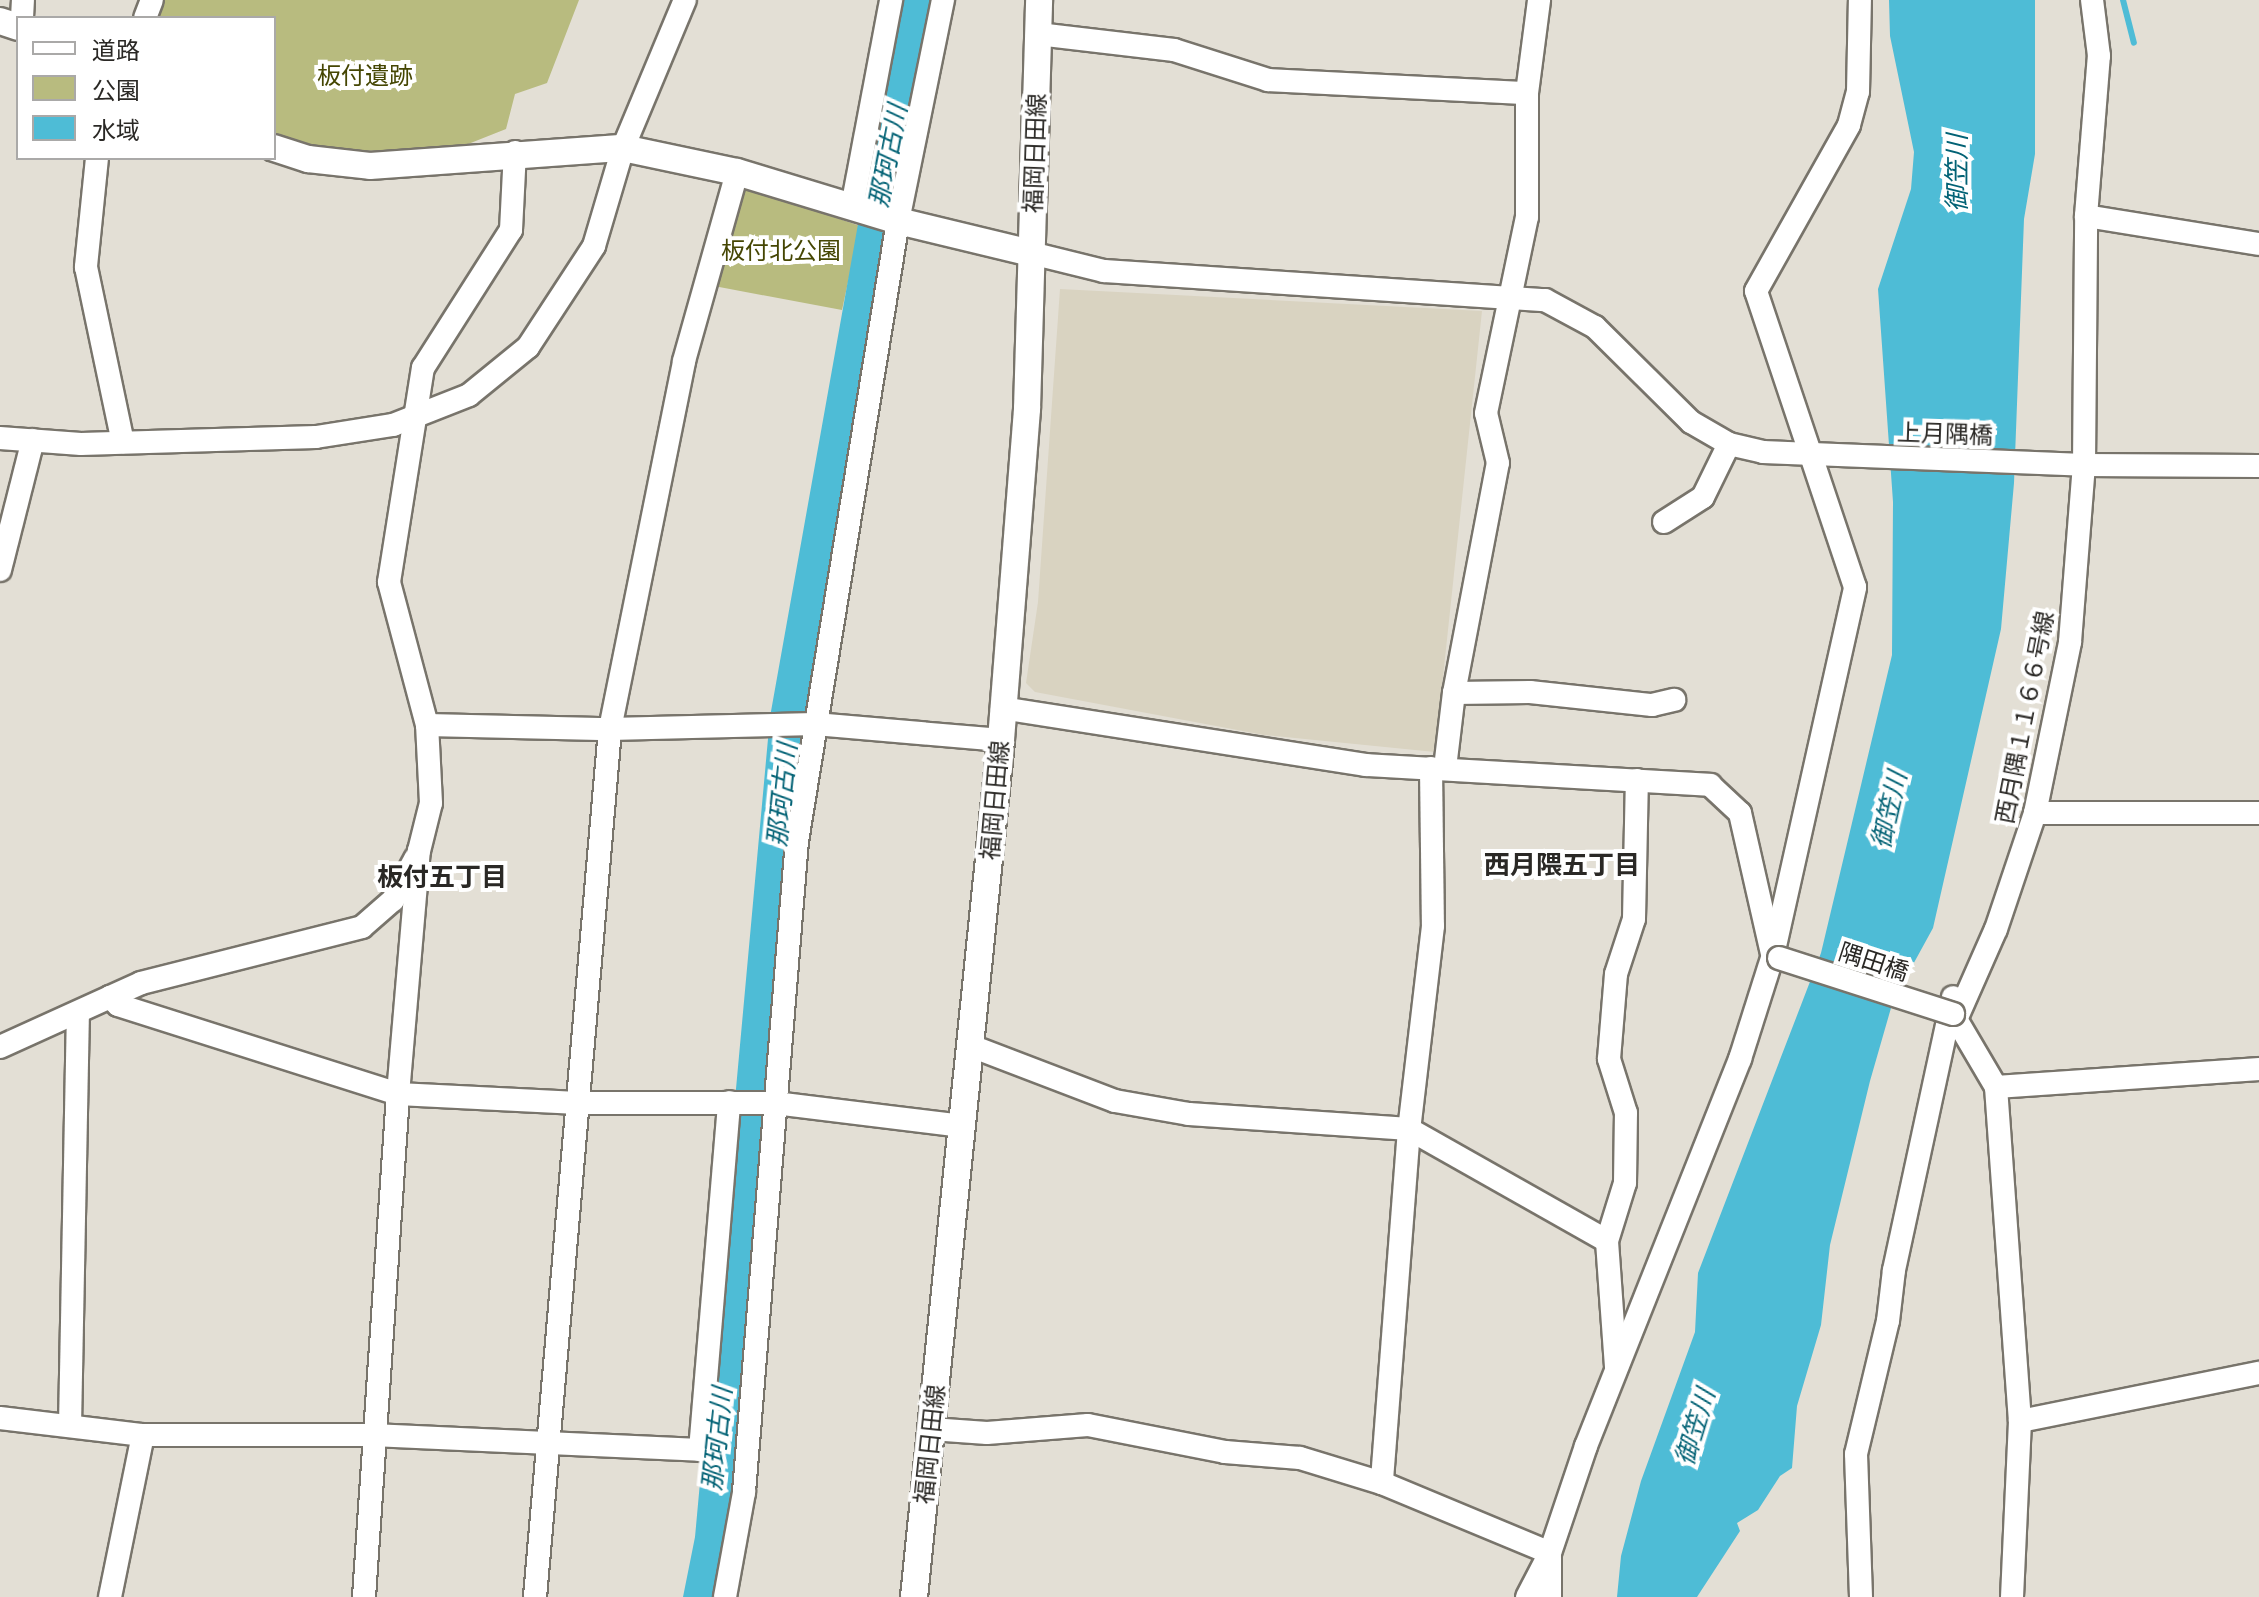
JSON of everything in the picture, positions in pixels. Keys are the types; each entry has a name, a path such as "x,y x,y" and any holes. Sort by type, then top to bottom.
{"main road":[{"name":"福岡日田線","path":"914,1597 1001,740 1027,409 1039,0"},
{"path":"276,149 308,159 370,166 515,152 623,148 737,172 898,221 1031,253"}],"street":[{"path":"0,438 123,442 316,437 393,425 414,413 469,395 528,347 594,246 623,148 685,0"},
{"path":"852,207 891,0"},
{"path":"725,1597 744,1492 797,841 898,221 943,0"},
{"path":"1382,1483 1409,1129 1433,926 1438,768 1498,463 1486,413 1507,295 1527,217 1527,93 1539,0"},
{"path":"1527,1597 1550,1553 1740,1059 1776,957 1855,587 1815,455 1756,291 1849,125 1858,92 1860,0"},
{"name":"西月隅１１６６号線","path":"1956,1015 1996,929 2035,813 2070,642 2086,216 2099,56 2092,0"},
{"path":"1038,34 1174,50 1268,80 1527,93"},
{"path":"364,1597 372,1435 398,1094 419,851 431,803 427,725 389,582 423,368 511,230 515,152"},
{"path":"97,160 86,267 123,442"},
{"path":"535,1597 610,729 684,361 737,172"},
{"path":"2086,216 2259,244"},
{"path":"1031,253 1104,271 1507,295 1545,300 1595,327 1691,422 1729,444 1703,497 1664,522"},
{"path":"0,570 33,440"},
{"name":"上月隅橋","path":"1729,444 1815,455 2075,465 2259,466"},
{"path":"1454,693 1530,692 1652,705 1674,700"},
{"path":"1002,708 1366,765 1710,785 1740,813 1776,957"},
{"path":"427,725 610,729 814,724 1001,740"},
{"path":"1617,1373 1607,1241 1625,1183 1626,1113 1609,1059 1616,974 1634,919 1637,780"},
{"path":"2035,813 2259,813"},
{"path":"0,1047 141,983 362,927 393,900 419,851"},
{"path":"1861,1597 1856,1454 1888,1321 1894,1270 1954,995 2003,901"},
{"name":"隅田橋","path":"1776,957 1956,1015"},
{"path":"110,997 118,1005 398,1094 578,1103 775,1103 961,1126"},
{"path":"70,1426 78,1013"},
{"path":"1956,1015 1996,1087 2020,1421 2012,1597"},
{"path":"971,1046 1115,1101 1189,1114 1409,1129 1607,1241"},
{"path":"1996,1087 2259,1069"},
{"path":"0,1418 143,1435 372,1435 700,1450 729,1102"},
{"path":"2020,1421 2259,1373"},
{"path":"931,1429 987,1433 1088,1425 1225,1452 1300,1458 1382,1483 1550,1553"},
{"path":"110,1597 143,1435"},
{"path":"1550,1553 1550,1597"}],"shaded area":[{"path":"1060,289 1482,311 1435,752 1264,735 1035,692 1026,683 1038,602"}],"green space":[{"name":"板付遺跡","path":"158,0 579,0 547,83 515,94 506,129 453,150 334,151 276,134 276,16 152,16"},
{"name":"板付北公園","path":"749,188 860,226 842,310 714,286 742,191"}],"water":[{"name":"那珂古川","path":"898,0 937,0 846,473 720,1597 683,1597 695,1537 770,717"},
{"name":"御笠川","path":"1889,0 2035,0 2035,154 2024,219 2014,483 2001,629 1933,928 1893,1001 1870,1081 1830,1245 1821,1325 1797,1406 1792,1468 1780,1476 1758,1510 1737,1523 1740,1531 1697,1597 1617,1597 1621,1556 1641,1481 1695,1332 1698,1273 1821,953 1892,655 1893,502 1878,289 1911,189 1914,152 1890,36"}],"waterway":[{"path":"2123,0 2134,43"}],"district":[{"name":"西月隈五丁目","path":"1562,865"},
{"name":"板付五丁目","path":"442,877"}]}
